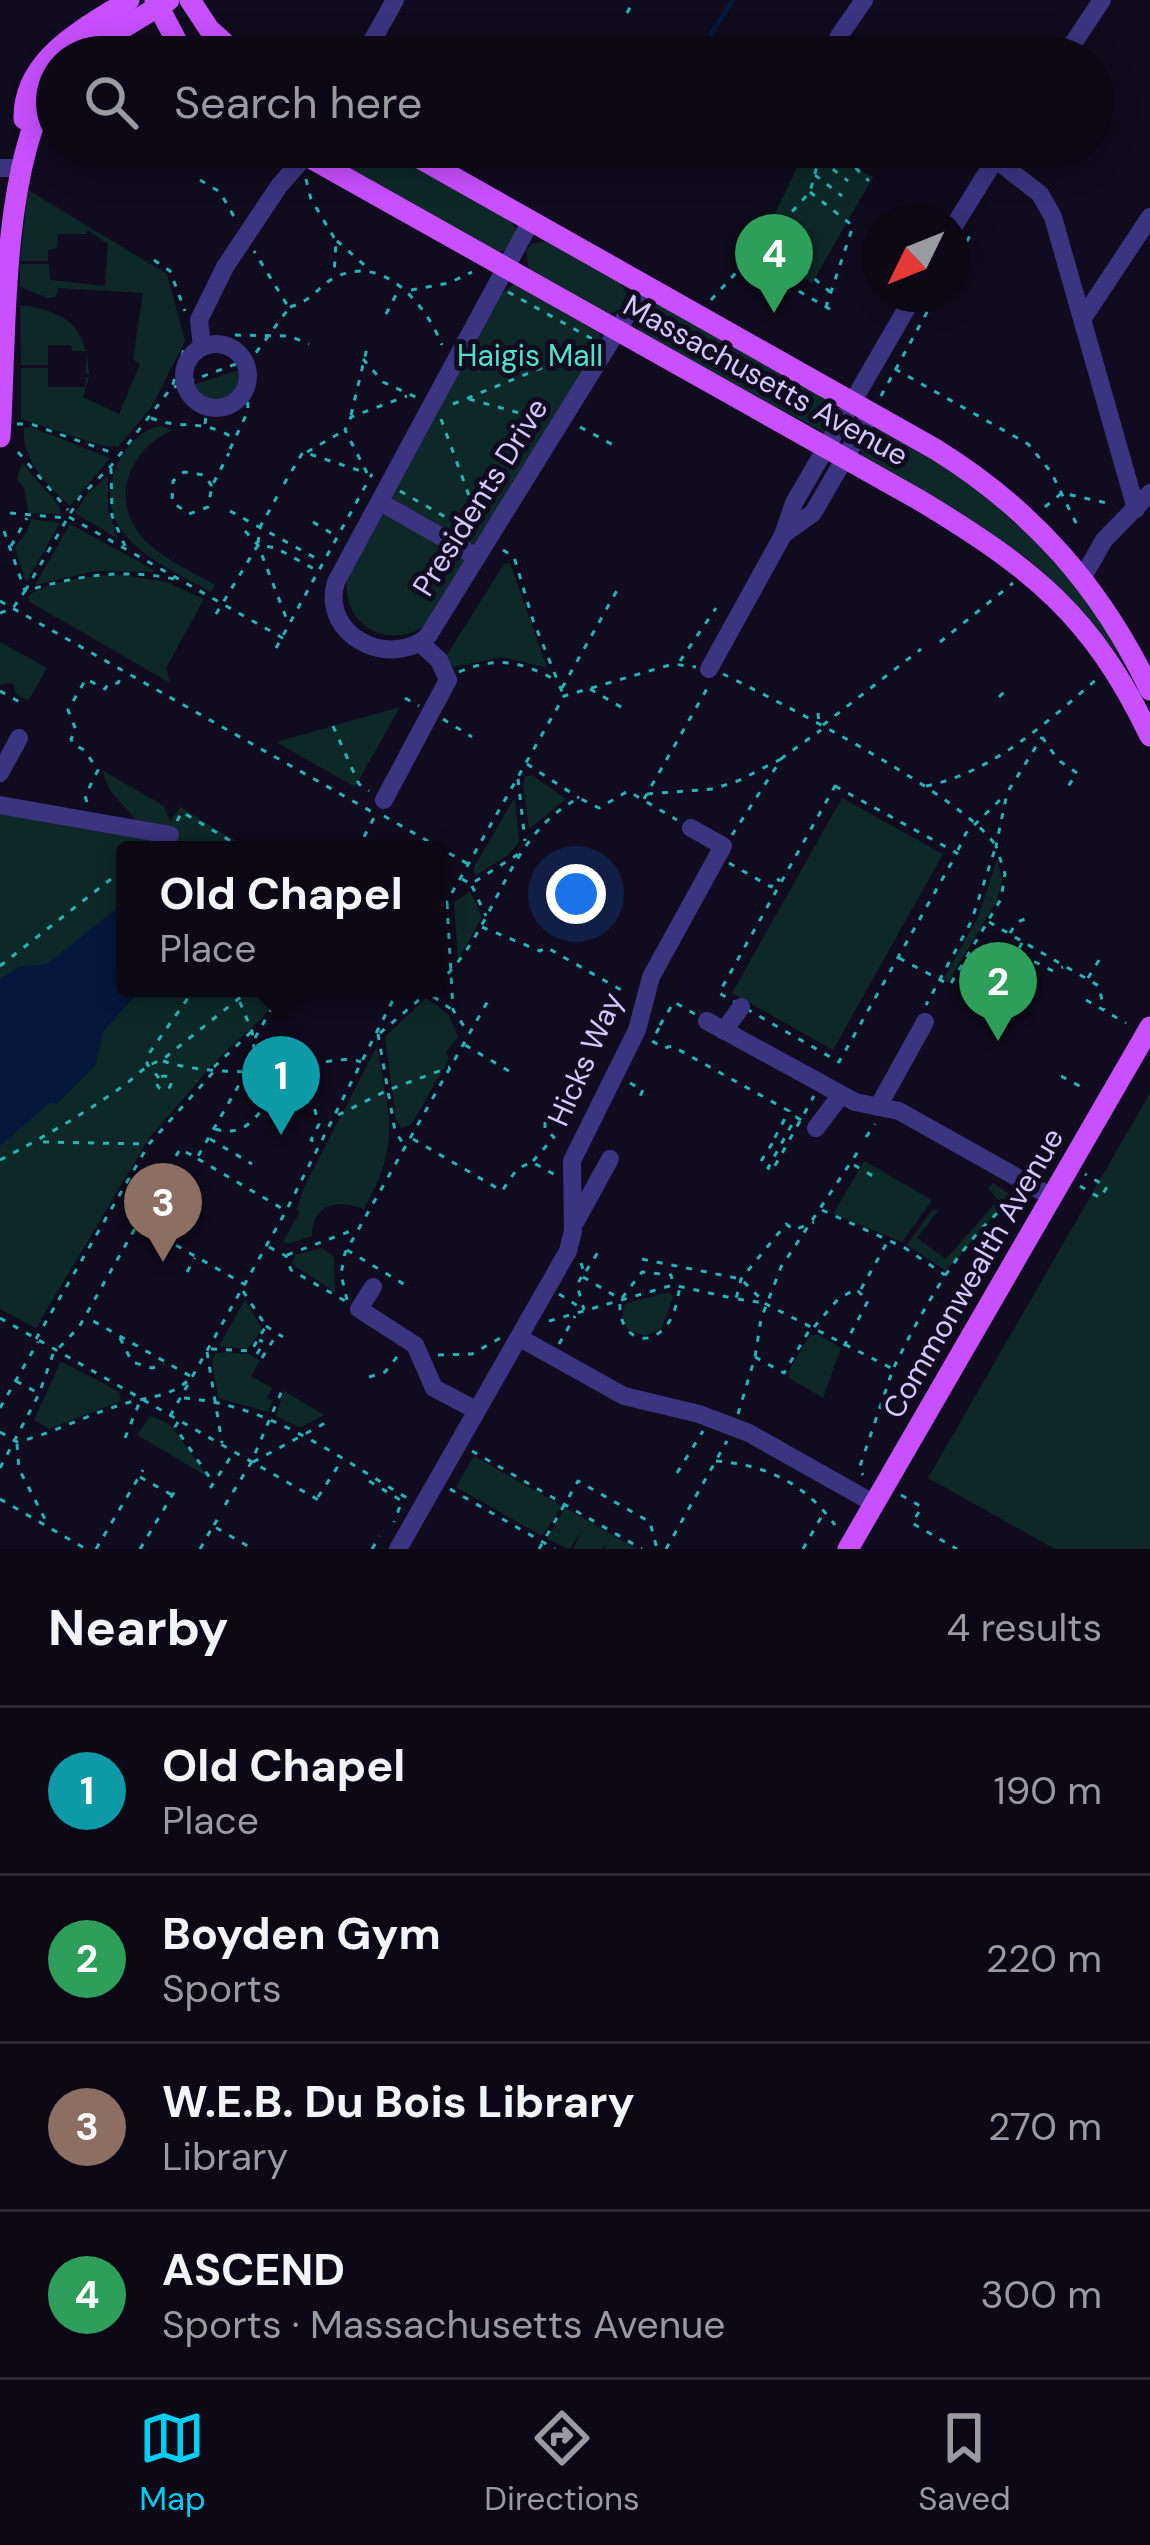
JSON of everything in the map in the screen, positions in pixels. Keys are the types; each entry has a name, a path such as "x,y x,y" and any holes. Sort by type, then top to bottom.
{"main road":[{"path":"74,36 129,0"},
{"path":"190,0 216,36"},
{"path":"108,36 161,2 176,36"},
{"path":"24,126 27,91 36,78"},
{"path":"5,431 7,168 36,107"},
{"name":"Massachusetts Avenue","path":"322,168 505,279 619,332 992,545 1058,597 1102,649 1150,736"},
{"name":"Massachusetts Avenue","path":"437,168 868,404 983,481 1064,554 1120,632 1150,690"},
{"name":"Commonwealth Avenue","path":"848,1549 1150,1028"}],"street":[{"path":"375,36 395,0"},
{"path":"839,36 864,0"},
{"path":"1077,36 1100,0"},
{"path":"202,347 199,320 245,236 294,168"},
{"path":"970,212 990,168"},
{"path":"1014,168 1048,206 1136,509"},
{"path":"1082,318 1150,218"},
{"name":"Presidents Drive","path":"530,221 505,279 336,582 335,611 343,628 366,645 397,652 419,643 435,627 645,286"},
{"path":"712,670 783,535 794,503 868,404 907,312"},
{"path":"227,346 246,373 233,404 206,416 178,385 189,358 202,347 227,346"},
{"path":"1083,578 1104,540 1150,493"},
{"path":"388,495 477,557"},
{"path":"1064,554 1104,540"},
{"path":"380,807 447,677 439,660 419,643"},
{"path":"0,773 19,738"},
{"path":"0,805 170,835"},
{"path":"691,828 723,846"},
{"name":"Hicks Way","path":"384,1539 476,1410 568,1251 574,1225 572,1161 633,1040 651,977 723,846"},
{"path":"712,1024 741,1007"},
{"path":"879,1111 922,1019"},
{"path":"712,1024 842,1095 879,1111 899,1111 1052,1197"},
{"path":"808,1124 842,1095"},
{"path":"574,1225 610,1159"},
{"path":"373,1286 354,1305 408,1345 434,1388 476,1410"},
{"path":"518,1336 607,1389 749,1432 873,1503"}],"path":[{"path":"628,13 634,0"},
{"path":"306,168 311,199 336,241 371,271 408,291 430,317 442,345"},
{"path":"711,300 810,192 817,168"},
{"path":"831,168 848,182"},
{"path":"855,168 868,181"},
{"path":"815,175 842,196"},
{"path":"200,180 220,192 289,308"},
{"path":"810,192 853,226 826,307"},
{"path":"768,239 831,293"},
{"path":"334,277 336,241"},
{"path":"0,613 14,608 82,493 111,466 178,385 191,326 170,271 154,260"},
{"path":"747,261 833,311"},
{"path":"212,487 191,468 173,481 170,495 182,512 197,516 212,501 212,487 248,411 246,373 278,320 289,308 308,302 334,277 371,271"},
{"path":"408,291 449,283 472,272"},
{"path":"443,408 601,344 505,279"},
{"path":"386,314 400,287"},
{"path":"868,404 895,369 927,312"},
{"path":"227,346 232,335 289,336 309,344"},
{"path":"284,484 305,452 345,430 367,348"},
{"path":"363,359 383,382 406,396"},
{"path":"895,369 1028,444 1052,472 1080,531"},
{"path":"178,385 246,373"},
{"path":"351,417 414,396"},
{"path":"467,399 553,422"},
{"path":"388,495 483,536 440,415"},
{"path":"149,417 192,425 206,416 235,439"},
{"path":"5,431 32,424 118,455"},
{"path":"580,428 615,446"},
{"path":"345,430 367,473"},
{"path":"18,452 68,516 288,641"},
{"path":"276,648 372,475 305,452"},
{"path":"111,466 112,516 128,550"},
{"path":"1045,507 1062,494 1111,504"},
{"path":"217,614 257,545 260,527 278,495"},
{"path":"212,501 222,506"},
{"path":"230,511 323,562"},
{"path":"10,513 68,516"},
{"path":"11,547 28,516"},
{"path":"313,522 337,537"},
{"path":"4,531 26,590"},
{"path":"244,531 257,545 289,625"},
{"path":"257,545 276,548 318,571"},
{"path":"497,546 514,557 533,620 563,692"},
{"path":"26,590 105,572 182,581"},
{"path":"940,642 1018,580"},
{"path":"452,1010 446,903 620,585"},
{"path":"0,601 380,807 432,841"},
{"path":"677,663 716,608"},
{"path":"645,797 713,789 782,758 921,649"},
{"path":"447,677 478,664 505,661 559,682"},
{"path":"563,692 677,663 712,670 821,726 977,821 1004,866 1005,883 988,922 950,985 899,958"},
{"path":"645,797 691,724 712,670"},
{"path":"90,820 85,796 98,770 84,750 73,744 76,730 68,710 86,679 105,689 118,682 124,671"},
{"path":"925,787 973,773 1037,731 1100,677"},
{"path":"589,688 626,710"},
{"path":"998,697 1006,690"},
{"path":"0,691 26,705"},
{"path":"818,712 821,726"},
{"path":"333,725 358,784 380,807"},
{"path":"1037,731 1058,760 1077,773 1065,791"},
{"path":"956,853 836,786 718,993 839,1062 956,853 977,821 1007,793 1042,737"},
{"path":"723,846 782,758"},
{"path":"525,763 599,808 628,791 691,828"},
{"path":"518,777 525,842"},
{"path":"922,1019 970,922 996,846 1007,793"},
{"path":"446,976 482,926 525,842 545,819 578,798"},
{"path":"362,841 380,807"},
{"path":"170,835 182,812 231,841"},
{"path":"446,850 468,864"},
{"path":"471,884 520,853"},
{"path":"739,868 771,887"},
{"path":"0,966 116,875"},
{"path":"460,878 471,884 487,917"},
{"path":"772,897 767,894 776,878 782,882"},
{"path":"1009,934 1017,922 1028,918"},
{"path":"988,922 1101,989 1104,1010"},
{"path":"482,926 540,951 546,947 645,1004"},
{"path":"1023,942 1017,952 1021,955 1053,971 1064,966"},
{"path":"1087,979 1099,960"},
{"path":"147,1064 150,1052 189,997"},
{"path":"162,1060 241,997"},
{"path":"254,1040 279,997"},
{"path":"170,1416 267,1246 395,997"},
{"path":"378,1034 422,997"},
{"path":"433,997 452,1010 469,1034"},
{"path":"238,999 252,1030 255,1057 265,1070"},
{"path":"354,1305 341,1263 489,999"},
{"path":"1086,1000 1126,1023"},
{"path":"647,1050 656,1026 674,1003 712,1024"},
{"path":"0,1408 149,1144 252,1030"},
{"path":"378,1034 395,1131 406,1147"},
{"path":"652,1041 664,1048 672,1046 789,1111 761,1161"},
{"path":"464,1044 514,1074"},
{"path":"197,1158 255,1057"},
{"path":"0,1160 40,1140 147,1064 162,1060 246,1071 352,1059 363,1062"},
{"path":"147,1064 159,1078 158,1087 169,1088 184,1101"},
{"path":"334,1118 388,1090 452,1066"},
{"path":"635,1069 629,1082 643,1090 637,1102"},
{"path":"1061,1076 1088,1090"},
{"path":"159,1078 169,1078 169,1088"},
{"path":"808,1124 796,1117 767,1168 772,1171 808,1124 818,1089"},
{"path":"213,1129 241,1130 273,1096 292,1093 314,1107 319,1124 311,1140 320,1145"},
{"path":"866,1137 879,1111"},
{"path":"411,1138 502,1191 517,1169 532,1162 554,1137 545,1129 545,1119"},
{"path":"208,1138 252,1164"},
{"path":"774,1138 782,1143"},
{"path":"40,1140 149,1144"},
{"path":"737,1416 766,1304 781,1267 861,1147"},
{"path":"0,1468 17,1442 56,1350 85,1316 180,1149 286,1210"},
{"path":"532,1162 566,1180"},
{"path":"851,1163 878,1179"},
{"path":"1078,1186 1100,1198 1107,1187 1085,1174"},
{"path":"863,1475 860,1469 867,1440 893,1369 946,1276 984,1229 1020,1196"},
{"path":"822,1210 905,1248 946,1276"},
{"path":"736,1299 741,1279 786,1224 794,1230 814,1222"},
{"path":"137,1223 244,1287 266,1326 277,1334"},
{"path":"286,1256 361,1227"},
{"path":"860,1291 888,1241"},
{"path":"267,1246 286,1256 291,1270 354,1305"},
{"path":"562,1284 582,1276 604,1247"},
{"path":"347,1250 407,1286"},
{"path":"578,1256 584,1311"},
{"path":"187,1272 196,1257"},
{"path":"642,1259 741,1279 766,1304 893,1369"},
{"path":"671,1275 639,1273 622,1301 620,1319 626,1330 641,1338 652,1336 670,1321 677,1286 671,1275 674,1265"},
{"path":"582,1276 622,1301"},
{"path":"541,1323 677,1286 766,1304"},
{"path":"755,1357 784,1373 812,1328 838,1299 852,1290 860,1291 868,1301 844,1346"},
{"path":"557,1293 584,1311"},
{"path":"563,1336 576,1314"},
{"path":"85,1316 192,1377"},
{"path":"0,1318 320,1500 344,1459"},
{"path":"250,1351 266,1326"},
{"path":"260,1356 264,1342 277,1334"},
{"path":"260,1356 277,1334"},
{"path":"119,1336 132,1362 152,1368 166,1363"},
{"path":"369,1377 390,1368 408,1345 454,1357 518,1336"},
{"path":"258,1339 264,1342"},
{"path":"208,1349 250,1351 268,1361"},
{"path":"208,1349 223,1448"},
{"path":"0,1432 17,1442 140,1399 171,1393 192,1377"},
{"path":"16,1381 39,1394"},
{"path":"225,1505 251,1463 283,1388"},
{"path":"181,1397 215,1400 271,1418 302,1434 402,1501 392,1520 396,1522 412,1501"},
{"path":"125,1438 140,1399"},
{"path":"251,1463 329,1420"},
{"path":"179,1421 176,1427 210,1478 211,1487 233,1453"},
{"path":"677,1473 706,1427"},
{"path":"666,1549 731,1434"},
{"path":"17,1442 19,1469 50,1528"},
{"path":"476,1454 642,1549"},
{"path":"716,1461 748,1464 777,1474 801,1488 835,1525"},
{"path":"96,1549 143,1469"},
{"path":"139,1476 174,1492 140,1549"},
{"path":"369,1481 406,1497"},
{"path":"539,1549 578,1481 650,1522 657,1549"},
{"path":"449,1489 554,1549"},
{"path":"900,1494 922,1507 913,1523 957,1549"},
{"path":"0,1499 86,1549"},
{"path":"803,1549 824,1512"},
{"path":"200,1549 220,1515"},
{"path":"213,1526 253,1549"},
{"path":"372,1549 384,1539"},
{"path":"237,1549 241,1542"}],"green space":[{"path":"348,168 420,168 511,219 517,232 498,253"},
{"path":"797,168 856,168 873,177 812,283 757,251"},
{"path":"28,190 167,274 185,341 151,408 118,447 21,419 21,368 48,368 48,387 85,387 89,377 83,397 119,414 140,364 133,359 143,293 58,288 56,297 48,298 20,287 20,264 49,264 50,280 105,286 108,244 88,230 86,234 58,234 57,248 48,250 48,261 20,261"},
{"path":"546,241 619,281 626,293 621,309 608,315 529,271 526,251"},
{"name":"Haigis Mall","path":"514,284 597,329 602,340 424,627 410,633 382,634 352,610 347,580 502,293"},
{"path":"653,301 835,404 837,414 825,433 639,333 635,320 644,305"},
{"path":"20,305 62,317 78,333 85,351 72,351 71,345 48,345 48,365 21,365"},
{"path":"242,369 240,389 223,403 202,400 190,386"},
{"path":"161,426 173,430 135,462 126,491 127,507 143,538 167,558 215,585 211,592 133,543 112,508 111,486 119,461 131,443"},
{"path":"24,428 110,458 70,506 31,461"},
{"path":"872,430 884,430 938,463 1038,540 1087,596 1128,668 1083,612 1028,558 862,459 860,449"},
{"path":"22,463 60,507 60,514 28,513 25,490 17,479"},
{"path":"108,476 108,509 118,539 75,513 87,494"},
{"path":"31,519 60,523 26,582 15,547"},
{"path":"70,524 154,572 96,571 35,585"},
{"path":"510,563 547,668 503,657 453,667 445,658 504,564"},
{"path":"123,575 166,582 204,599 166,668 170,683 30,602 28,596 61,582"},
{"path":"0,642 47,668 28,701 16,694 13,683 0,685"},
{"path":"400,707 355,787 276,742"},
{"path":"102,770 164,806 170,822 180,807 235,841 116,841 116,997 276,997 264,1016 218,1059 149,1138 36,1328 0,1309 0,814 151,837 109,789"},
{"path":"532,775 566,799 529,829 523,784"},
{"path":"515,797 519,842 475,876 474,867"},
{"path":"842,798 943,854 833,1050 732,993"},
{"path":"997,859 1002,880 997,900 948,983 944,978 978,917"},
{"path":"470,891 482,917 458,960 454,903"},
{"path":"426,998 448,1014 458,1037 411,1125 401,1128 385,1037"},
{"path":"377,1046 389,1129 376,1185 364,1209 328,1206 316,1216 312,1236 283,1242 300,1212 304,1187"},
{"path":"1150,1093 1150,1549 1055,1549 928,1478"},
{"path":"864,1161 932,1200 902,1242 833,1214"},
{"path":"993,1183 1012,1196 946,1271 907,1245 931,1211 939,1210 917,1238 946,1259 998,1200 988,1188"},
{"path":"322,1248 334,1257 335,1292 292,1264 295,1255"},
{"path":"668,1292 673,1296 662,1328 645,1336 627,1329 622,1317 625,1304"},
{"path":"245,1300 262,1329 248,1349 219,1346"},
{"path":"810,1335 841,1348 823,1398 789,1378"},
{"path":"225,1352 249,1354 260,1361 251,1376 272,1388 268,1412 218,1398 212,1359"},
{"path":"61,1361 119,1392 121,1401 49,1429 34,1420"},
{"path":"284,1390 324,1415 300,1428 276,1416"},
{"path":"150,1416 170,1424 208,1477 137,1435"},
{"path":"474,1456 562,1506 542,1536 456,1487"},
{"path":"565,1508 637,1549 605,1549 606,1544 602,1549 573,1549 582,1530 570,1549 547,1539"}],"water":[{"path":"116,909 116,997 134,997 104,1031 95,1066 57,1104 50,1103 0,1146 0,979 18,967 47,964"}],"waterway":[{"path":"710,36 733,0"}],"place":[{"name":"ASCEND","path":"774,313"},
{"name":"Boyden Gym","path":"998,1041"},
{"name":"Old Chapel","path":"281,1135"},
{"name":"W.E.B. Du Bois Library","path":"163,1262"}]}
